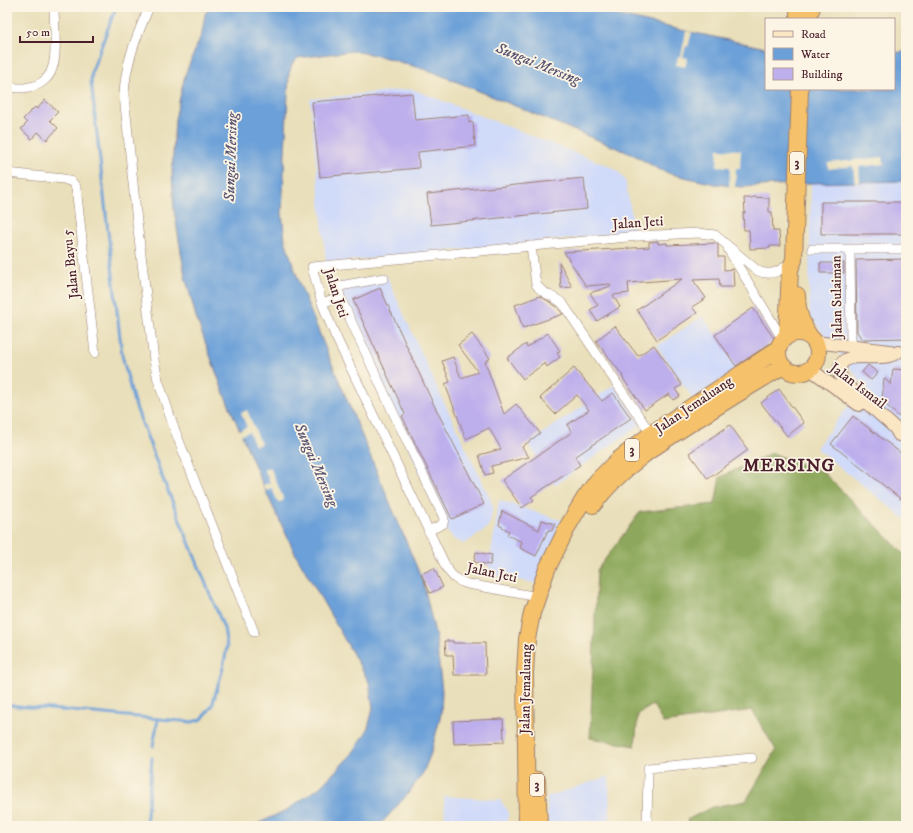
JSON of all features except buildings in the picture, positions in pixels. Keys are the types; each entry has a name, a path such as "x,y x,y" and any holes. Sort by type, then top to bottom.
{"highway":[{"name":"3","path":"783,366 778,354 783,342 790,269 794,260 800,90"},
{"name":"3","path":"794,260 798,270 798,310 800,320 818,348 818,354 814,365 810,369"},
{"path":"783,342 794,333 802,334 812,339"},
{"name":"Jalan Jemaluang","path":"527,826 525,652 529,626 552,556 584,499 597,481 618,460 651,434 783,342"},
{"path":"783,366 794,373 802,373 810,369"},
{"name":"Jalan Jemaluang","path":"539,826 535,654 543,616 561,560 592,505 602,491 614,480 664,440 783,366"}],"street":[{"path":"11,87 29,88 40,84 47,78 52,70 54,59 54,7"},
{"path":"149,7 128,64 124,95 137,222 154,360 158,380 174,428 254,632"},
{"name":"Jalan Bayu 5","path":"7,173 64,179 72,182 76,187 95,353"},
{"name":"Jalan Jeti","path":"538,597 458,581 446,567 335,335 322,303 312,267 638,236 698,232 715,235 723,240"},
{"path":"723,240 758,271 763,273 774,273 781,270 794,260"},
{"path":"723,240 783,342"},
{"path":"531,246 536,284 539,289 555,297 563,304 651,434"},
{"name":"Jalan Sulaiman","path":"812,248 906,249"},
{"name":"Jalan Sulaiman","path":"850,249 851,346"},
{"path":"384,278 340,286 338,287 338,290 392,410 444,518 443,524 428,531"},
{"path":"322,303 340,296"},
{"path":"812,339 851,346 902,352"},
{"path":"902,352 892,356 849,358 842,362 839,372 841,378 849,387 895,428 903,438"},
{"name":"Jalan Ismail","path":"810,369 903,438"},
{"path":"647,826 648,768 752,758"}],"shaded area":[{"path":"412,89 609,166 618,171 625,180 635,232 326,263 310,99"},
{"path":"906,181 906,520 816,448 864,386 810,316 809,288 811,183"},
{"path":"386,275 441,396 491,500 493,507 490,523 486,529 464,544 455,540 444,528 337,283"},
{"path":"703,316 738,369 693,399 657,346"},
{"path":"614,385 641,424 555,485 528,443"},
{"path":"499,500 566,522 539,584 488,574"},
{"path":"609,776 610,826 548,826 547,797"},
{"path":"444,796 500,800 508,811 508,826 445,826"}],"green space":[{"path":"772,453 823,472 906,556 906,826 779,826 779,824 764,826 689,826 687,820 712,807 746,801 776,750 752,710 663,723 653,705 638,714 635,746 590,738 597,570 640,512 715,504 720,477"}],"water":[{"name":"Sungai Mersing","path":"210,7 582,7 765,48 765,90 895,90 895,53 906,51 906,181 811,183 742,187 715,184 671,174 658,169 636,156 433,72 380,56 353,51 298,58 292,64 289,74 282,213 285,240 300,285 325,347 423,582 436,637 442,691 441,714 431,753 423,773 407,795 379,826 252,826 287,810 320,787 352,754 367,731 373,709 369,682 295,553 265,490 223,391 196,317 185,276 174,210 172,173 175,119 185,75 202,33 205,14"}],"pier":[{"path":"686,31 692,32 688,47 686,46 683,57 688,58 685,67 676,65 678,56 681,57"},
{"path":"718,149 741,150 740,168 736,168 735,188 729,188 730,167 717,166"},
{"path":"883,157 884,164 859,167 860,182 855,183 853,166 828,169 828,163"},
{"path":"247,410 261,444 255,446 249,432 239,436 238,431 247,427 241,413"},
{"path":"270,467 284,500 278,503 272,488 265,490 263,485 270,483 264,469"}],"waterway":[{"path":"7,705 192,722 202,719 212,706 223,668 227,647 224,628 161,474 133,399 122,355 91,81 92,71 116,7"},
{"path":"153,746 158,719"},
{"path":"146,826 152,758"}],"district":[{"name":"MERSING","path":"789,466"}]}
